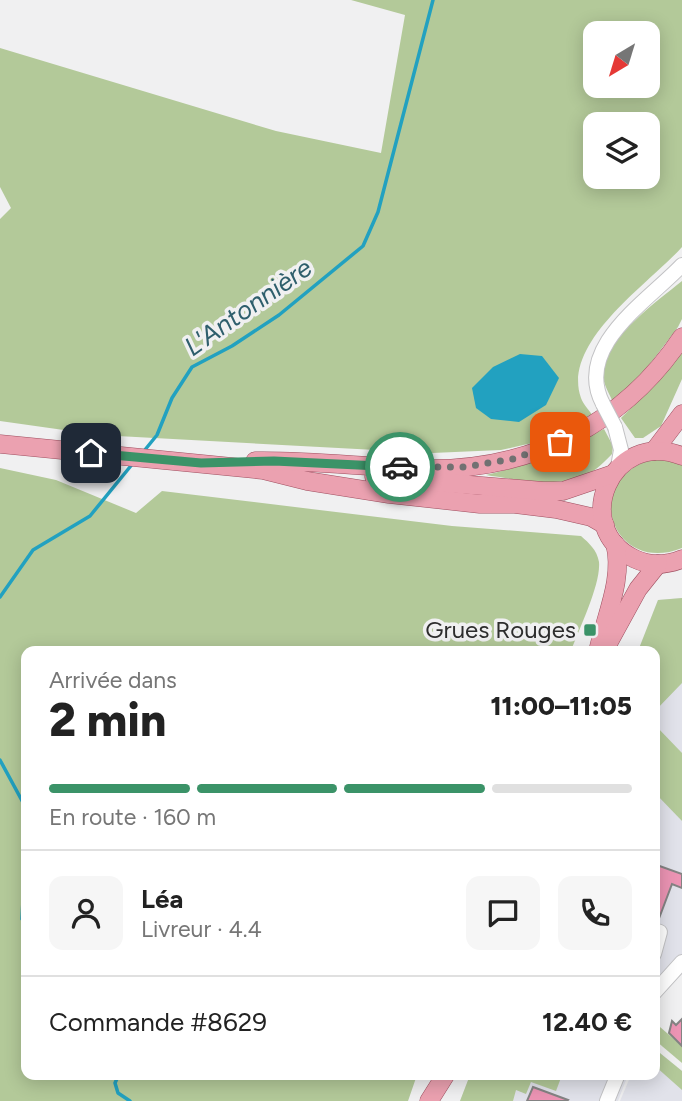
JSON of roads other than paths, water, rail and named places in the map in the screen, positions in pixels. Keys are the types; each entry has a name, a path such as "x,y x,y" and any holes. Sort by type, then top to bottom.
{"main road":[{"path":"201,463 274,461 431,469 513,459 560,442 602,420 640,390 682,337"},
{"path":"263,470 288,469 460,486 563,491 615,471 648,452 682,414"},
{"path":"0,444 263,470 307,481 389,494 556,509 591,517 605,525"},
{"path":"648,452 670,452 682,456"},
{"path":"599,646 618,563 615,544 605,525 603,499 615,471"},
{"path":"615,544 631,557 644,562 658,564 682,559"},
{"path":"607,646 638,589 658,564"},
{"path":"429,1101 442,1080"}],"street":[{"path":"615,471 621,450 615,428 597,393 596,365 607,342 623,322 682,265"},
{"path":"615,428 635,448 648,452"},
{"path":"660,986 682,962"},
{"path":"607,1101 616,1080"}],"water":[{"path":"520,354 542,356 559,378 546,405 519,422 491,419 476,408 472,388 493,367"}],"waterway":[{"name":"L'Antonnière","path":"144,451 157,435 172,398 192,367 232,346 279,315 363,246 378,212 433,0"},
{"name":"L'Antonnière","path":"0,597 33,550 90,516 134,462"},
{"name":"L'Antonnière","path":"0,760 21,799"},
{"name":"L'Antonnière","path":"116,1080 118,1093 130,1101"}],"place":[{"name":"Grues Rouges","path":"590,630"}]}
